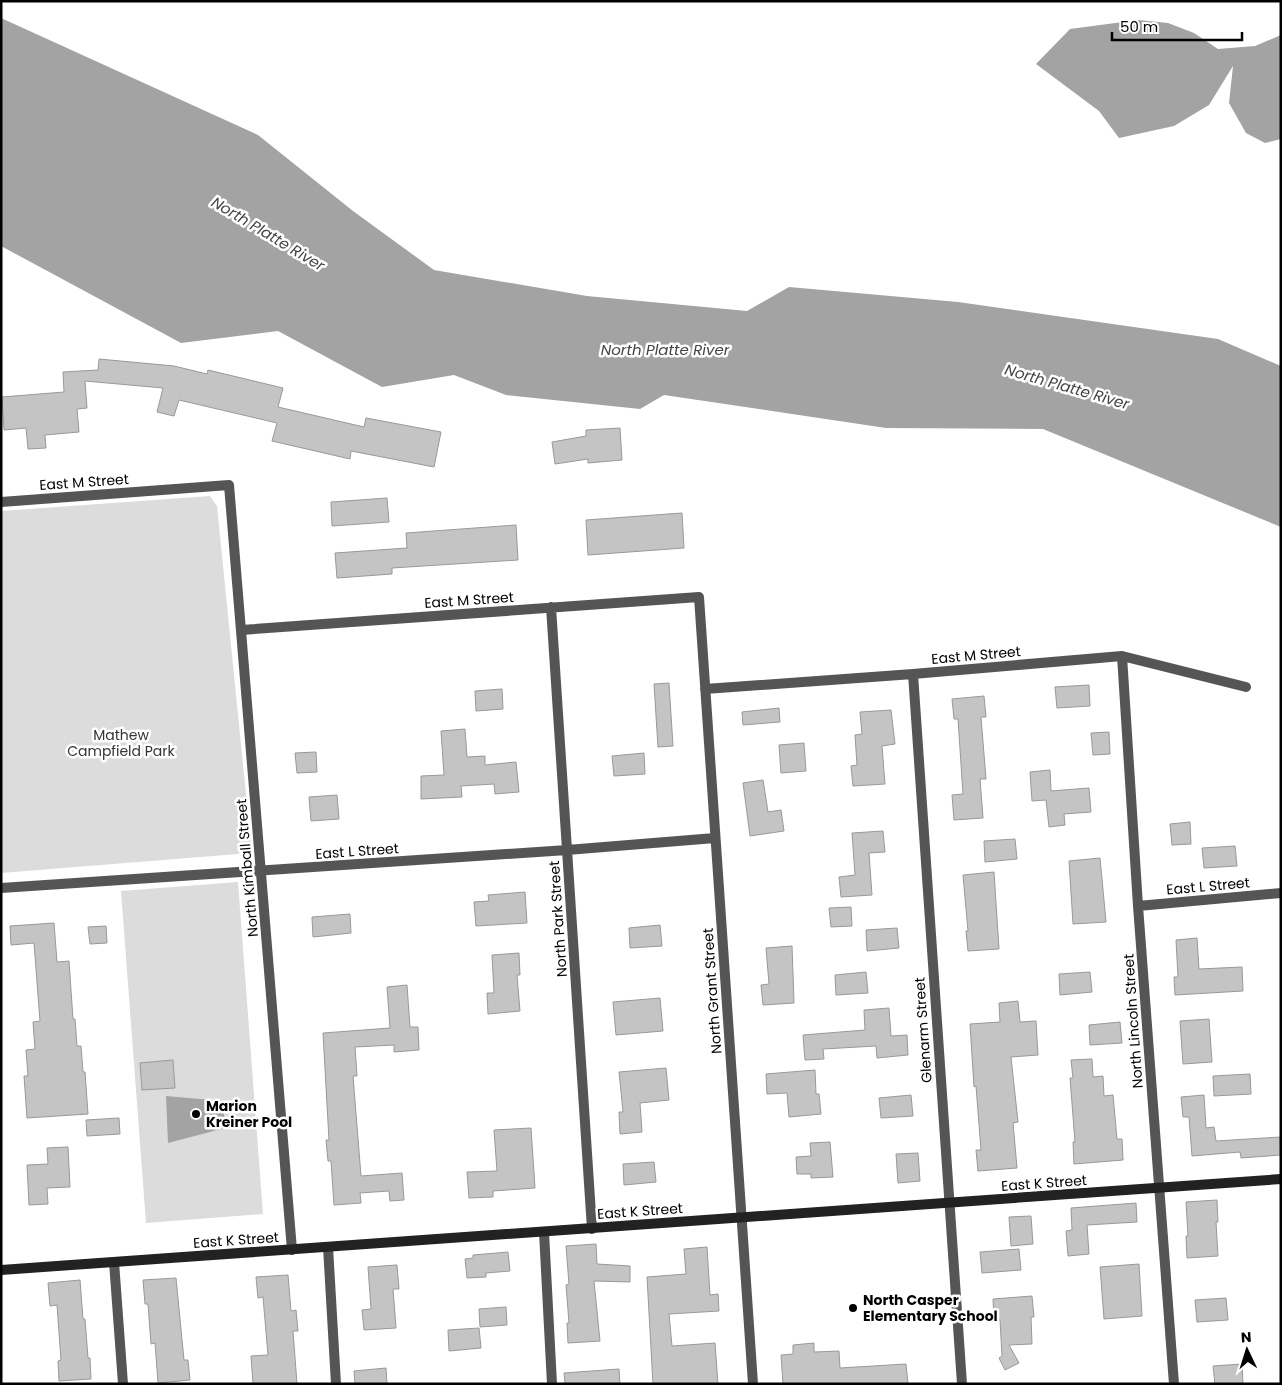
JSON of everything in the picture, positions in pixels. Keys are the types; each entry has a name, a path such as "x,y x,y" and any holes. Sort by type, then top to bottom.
{"street":[{"name":"East M Street","path":"1,502 229,485"},
{"name":"North Kimball Street","path":"229,485 292,1250"},
{"name":"East M Street","path":"241,630 699,597"},
{"name":"North Grant Street","path":"699,597 753,1384"},
{"name":"North Park Street","path":"551,608 592,1228"},
{"name":"East M Street","path":"705,689 1122,656 1246,688"},
{"name":"North Lincoln Street","path":"1122,656 1138,906 1174,1384"},
{"name":"Glenarm Street","path":"913,674 962,1384"},
{"name":"East L Street","path":"1,888 261,872 715,838"},
{"name":"East L Street","path":"1138,906 1281,893"},
{"name":"East K Street","path":"1,1270 1281,1180"},
{"path":"544,1232 552,1384"},
{"path":"328,1247 336,1384"},
{"path":"114,1262 123,1384"}],"green space":[{"name":"Mathew Campfield Park","path":"210,496 217,506 251,844 238,854 1,873 1,511"},
{"name":"Marion Kreiner Pool","path":"238,882 263,1214 146,1223 121,891"}],"water":[{"name":"North Platte River","path":"1,18 258,135 353,211 434,270 587,296 747,311 789,287 958,302 1218,339 1281,366 1281,527 1043,429 886,428 664,395 640,409 506,395 454,375 382,387 278,331 181,343 1,246"},
{"path":"1138,20 1168,23 1194,33 1218,49 1255,46 1281,35 1281,139 1265,143 1246,133 1229,103 1233,66 1209,105 1174,126 1119,138 1099,111 1036,64 1070,29"},
{"name":"Marion Kreiner Pool","path":"166,1096 223,1101 225,1128 168,1143"}],"building":[{"path":"99,359 174,366 207,374 208,370 283,388 278,407 364,427 366,418 441,432 434,467 351,451 350,459 272,441 277,423 179,400 174,416 157,412 163,388 85,381 87,408 77,409 79,432 45,435 46,448 28,449 26,428 4,430 2,397 64,392 63,372 98,370"},
{"path":"620,428 622,460 588,463 588,459 555,464 552,442 586,436 586,430"},
{"path":"387,498 389,522 332,526 331,502"},
{"path":"682,513 684,548 588,555 586,520"},
{"path":"516,525 518,560 392,568 392,574 337,578 335,553 407,548 406,533"},
{"path":"669,683 673,746 658,747 654,684"},
{"path":"1089,685 1090,706 1057,708 1055,687"},
{"path":"502,689 503,709 476,711 475,691"},
{"path":"984,696 986,717 981,717 986,779 980,779 983,818 954,820 952,795 963,794 958,719 954,719 952,699"},
{"path":"779,708 780,722 743,725 742,712"},
{"path":"891,710 895,744 882,746 885,784 853,786 851,766 857,765 855,735 862,734 860,712"},
{"path":"465,729 467,757 485,756 485,765 516,762 519,792 495,794 494,784 461,786 462,797 421,799 421,776 444,775 441,731"},
{"path":"1109,732 1110,754 1093,755 1091,733"},
{"path":"804,743 806,771 781,773 779,745"},
{"path":"316,752 317,772 297,773 295,753"},
{"path":"644,753 645,774 614,776 612,756"},
{"path":"1050,770 1051,791 1089,788 1091,812 1064,814 1065,825 1049,827 1046,800 1032,801 1030,772"},
{"path":"763,780 768,812 781,810 784,831 750,836 743,783"},
{"path":"337,795 339,819 311,821 309,797"},
{"path":"1190,822 1191,844 1172,845 1170,824"},
{"path":"883,831 885,852 869,853 872,895 841,897 839,877 855,875 852,833"},
{"path":"1015,839 1017,859 985,862 984,841"},
{"path":"1235,846 1237,866 1204,868 1202,848"},
{"path":"1100,858 1106,922 1073,924 1069,861"},
{"path":"994,872 999,949 968,951 963,875"},
{"path":"525,892 527,923 476,926 474,902 489,901 488,895"},
{"path":"851,907 852,926 831,927 829,908"},
{"path":"350,914 351,933 313,937 312,917"},
{"path":"54,923 57,962 69,961 73,1019 75,1019 77,1046 81,1046 88,1114 27,1118 24,1076 28,1076 26,1050 35,1049 33,1022 40,1021 34,943 11,945 10,926"},
{"path":"660,925 662,946 630,948 629,928"},
{"path":"106,926 107,943 90,944 88,927"},
{"path":"897,928 899,948 867,951 866,930"},
{"path":"1197,938 1199,969 1242,967 1243,991 1175,995 1174,977 1178,977 1176,940"},
{"path":"792,946 794,1003 763,1005 761,985 769,984 766,948"},
{"path":"519,953 520,975 517,975 520,1011 488,1014 487,993 494,993 492,955"},
{"path":"866,972 868,993 836,995 835,975"},
{"path":"1090,972 1092,992 1060,995 1059,974"},
{"path":"407,985 410,1027 418,1027 419,1050 394,1052 394,1045 355,1047 357,1076 353,1076 361,1176 402,1173 404,1200 390,1201 389,1191 360,1193 361,1203 334,1205 331,1161 328,1161 326,1140 329,1140 323,1033 390,1028 387,987"},
{"path":"660,998 663,1031 616,1035 613,1002"},
{"path":"1018,1001 1020,1022 1036,1021 1038,1055 1011,1057 1018,1122 1013,1123 1017,1168 978,1171 976,1150 981,1150 970,1024 1000,1022 999,1003"},
{"path":"889,1008 891,1036 907,1035 908,1055 877,1058 876,1046 823,1049 824,1059 805,1060 803,1035 865,1030 864,1010"},
{"path":"1209,1019 1212,1062 1183,1064 1180,1021"},
{"path":"1120,1022 1122,1043 1090,1045 1089,1025"},
{"path":"1092,1059 1093,1077 1103,1076 1104,1096 1113,1095 1117,1139 1122,1139 1123,1160 1074,1164 1073,1142 1075,1142 1070,1078 1073,1078 1071,1060"},
{"path":"173,1060 175,1088 142,1090 140,1063"},
{"path":"666,1068 669,1100 640,1103 642,1132 620,1134 619,1112 623,1112 619,1072"},
{"path":"815,1070 816,1094 819,1094 821,1114 789,1117 787,1093 767,1094 766,1074"},
{"path":"1250,1074 1251,1094 1214,1096 1213,1076"},
{"path":"911,1095 913,1116 881,1118 879,1098"},
{"path":"1204,1095 1206,1128 1214,1127 1216,1141 1280,1137 1281,1155 1241,1158 1240,1152 1192,1156 1189,1117 1183,1117 1181,1097"},
{"path":"119,1118 120,1134 87,1136 86,1120"},
{"path":"531,1128 535,1188 493,1191 493,1197 469,1198 467,1172 497,1171 494,1130"},
{"path":"830,1142 833,1177 811,1178 811,1174 797,1174 796,1157 811,1156 810,1143"},
{"path":"68,1147 70,1187 47,1188 48,1204 29,1205 27,1165 48,1164 47,1148"},
{"path":"918,1153 920,1181 898,1183 896,1154"},
{"path":"654,1162 656,1182 624,1185 623,1164"},
{"path":"1217,1200 1218,1256 1187,1258 1186,1202"},
{"path":"1136,1203 1137,1222 1087,1225 1089,1254 1068,1256 1066,1231 1072,1230 1071,1208"},
{"path":"1031,1216 1033,1244 1011,1246 1009,1217"},
{"path":"596,1244 597,1264 630,1266 630,1282 594,1281 600,1341 568,1343 567,1323 569,1323 566,1285 569,1284 566,1246"},
{"path":"707,1247 710,1295 718,1294 719,1311 669,1314 672,1346 715,1343 718,1384 653,1384 647,1277 686,1274 684,1249"},
{"path":"1019,1249 1021,1270 982,1273 980,1252"},
{"path":"508,1252 510,1271 486,1273 486,1277 467,1278 465,1259 473,1258 473,1255"},
{"path":"1139,1264 1142,1316 1104,1319 1100,1267"},
{"path":"397,1265 399,1289 393,1289 396,1328 364,1330 362,1310 371,1309 368,1267"},
{"path":"288,1275 291,1311 296,1310 298,1331 293,1331 297,1384 253,1384 251,1356 268,1355 263,1297 258,1298 256,1277"},
{"path":"176,1278 184,1360 188,1360 190,1380 158,1383 155,1343 151,1344 148,1304 145,1304 143,1280"},
{"path":"80,1280 91,1379 59,1381 58,1361 61,1360 57,1305 50,1306 48,1283"},
{"path":"1032,1296 1034,1317 1031,1317 1032,1344 1009,1345 1019,1363 1005,1370 999,1358 1002,1356 1000,1320 994,1320 993,1299"},
{"path":"1226,1298 1228,1320 1197,1322 1195,1300"},
{"path":"506,1307 507,1325 480,1327 479,1309"},
{"path":"479,1328 481,1348 449,1351 448,1330"},
{"path":"814,1343 814,1352 839,1351 840,1368 906,1364 908,1384 783,1384 781,1355 793,1354 793,1345"},
{"path":"1242,1364 1243,1384 1215,1384 1213,1366"},
{"path":"386,1368 387,1384 355,1384 354,1371"},
{"path":"619,1369 620,1384 565,1384 564,1373"}],"place":[{"name":"Marion Kreiner Pool","path":"196,1114"},
{"name":"North Casper Elementary School","path":"853,1308"}]}
